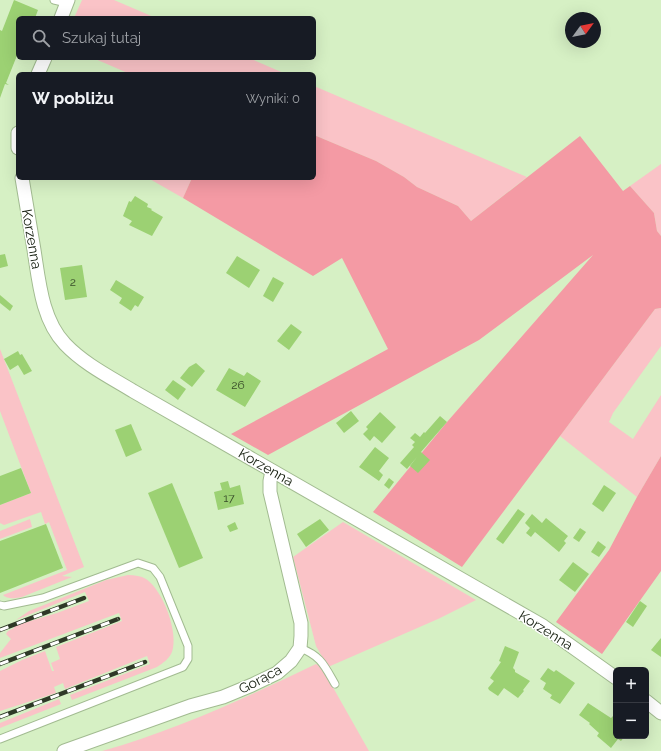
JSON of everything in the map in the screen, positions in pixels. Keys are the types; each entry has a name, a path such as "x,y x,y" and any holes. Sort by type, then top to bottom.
{"street":[{"path":"62,16 67,1"},
{"path":"39,72 44,60"},
{"name":"Korzenna","path":"22,180 40,287 49,320 65,344 80,358 99,371 543,626 613,676"},
{"path":"272,471 270,492 301,623 300,648"},
{"name":"Gorąca","path":"64,751 190,706 223,697 252,685 277,672 291,661 300,648"},
{"path":"648,703 661,713"}],"lane":[{"path":"54,0 67,1"},
{"path":"0,605 4,606 43,598 138,563 153,568 160,577 188,646 188,659 183,667 0,739"},
{"path":"300,648 311,652 322,661 335,684"}],"shaded area":[{"path":"82,0 114,0 151,16 75,16"},
{"path":"98,60 254,60 281,72 125,72"},
{"path":"316,87 527,177 471,221 458,206 417,187 404,177 376,161 316,136"},
{"path":"316,136 376,161 404,177 417,187 458,206 471,221 580,136 623,191 630,186 654,213 657,231 661,236 661,308 655,309 462,567 373,512 447,422 593,255 479,340 268,455 231,434 388,349 342,258 313,276 183,198 191,180 316,180"},
{"path":"661,164 661,236 657,231 654,213 630,186"},
{"path":"152,180 191,180 183,198"},
{"path":"661,308 661,346 613,413 609,422 633,439 661,395 661,456 637,497 560,436 655,309"},
{"path":"0,349 84,567 62,576 72,577 22,597 15,598 7,598 3,595 67,570 49,522 45,524 41,512 4,525 0,523 0,505 31,493 0,411"},
{"path":"661,456 661,571 602,654 556,622 609,550"},
{"path":"30,519 32,527 0,539 0,531"},
{"path":"343,522 476,600 438,619 328,667 316,646 293,557"},
{"path":"128,575 146,579 158,592 164,602 171,623 174,644 168,659 157,667 72,700 70,695 150,664 147,656 65,689 63,683 54,687 56,693 0,711 0,671 45,651 52,671 54,671 51,663 60,659 56,647 122,621 119,613 0,658 0,653 11,639 6,634 14,628 14,626 57,613 89,601 85,592 16,620 29,611 106,580"},
{"path":"316,664 322,668 369,751 102,751 130,743 184,723"},
{"path":"59,699 61,704 0,728 0,723"}],"building":[{"path":"14,0 38,10 36,16 16,16 16,58 6,83 9,85 5,84 0,98 0,30 2,31"},
{"path":"135,196 148,204 147,207 152,209 151,210 163,217 152,236 129,225 132,221 123,216 129,201 131,202"},
{"path":"5,254 8,266 0,268 0,255"},
{"path":"237,256 260,270 249,288 226,273"},
{"path":"82,265 87,297 65,300 60,268"},
{"path":"273,277 284,283 273,302 263,296"},
{"path":"116,280 144,297 138,307 135,305 131,311 119,303 122,298 110,290"},
{"path":"0,295 13,306 10,311 0,303"},
{"path":"291,324 302,332 289,350 277,341"},
{"path":"18,351 20,355 22,354 32,371 24,375 18,365 10,370 4,359"},
{"path":"196,363 205,371 192,387 180,378 189,367"},
{"path":"229,368 244,376 247,372 261,381 245,407 216,390"},
{"path":"173,380 186,389 178,400 165,390"},
{"path":"351,411 359,421 344,433 336,423"},
{"path":"380,412 396,427 382,443 374,436 370,441 363,434 368,429 366,427"},
{"path":"440,416 447,422 421,452 430,460 418,473 410,466 417,457 407,469 400,463 414,447 412,445 415,442 410,438 415,433 420,437"},
{"path":"131,424 142,450 126,457 115,430"},
{"path":"375,447 389,458 379,471 383,475 379,481 359,467"},
{"path":"21,468 31,493 0,505 0,476"},
{"path":"389,478 394,482 389,489 384,485"},
{"path":"228,481 230,488 240,485 244,504 218,510 214,492 222,490 220,483"},
{"path":"172,483 203,558 179,568 148,493"},
{"path":"604,485 616,493 603,512 592,504"},
{"path":"518,509 525,514 503,544 496,539"},
{"path":"532,514 542,523 546,518 568,536 564,541 566,543 559,552 535,532 531,537 526,533 530,528 525,523"},
{"path":"320,519 329,530 306,547 297,534"},
{"path":"235,522 238,529 230,532 227,526"},
{"path":"46,524 63,568 0,593 0,541"},
{"path":"580,528 586,532 579,542 573,538"},
{"path":"598,541 606,547 599,557 591,552"},
{"path":"573,562 589,574 575,592 559,580"},
{"path":"640,601 647,606 633,627 626,622"},
{"path":"661,638 661,657 651,650"},
{"path":"505,646 519,652 513,668 515,672 530,681 518,698 504,688 498,696 488,688 494,681 490,678 501,662 499,661"},
{"path":"548,668 554,672 556,670 575,683 560,704 550,698 552,695 543,689 546,683 540,679"},
{"path":"588,703 611,718 613,716 613,739 618,739 611,748 597,736 599,733 589,724 590,723 579,715"}],"railway":[{"path":"0,630 84,598"},
{"path":"0,664 118,619"},
{"path":"0,717 145,662"}]}
